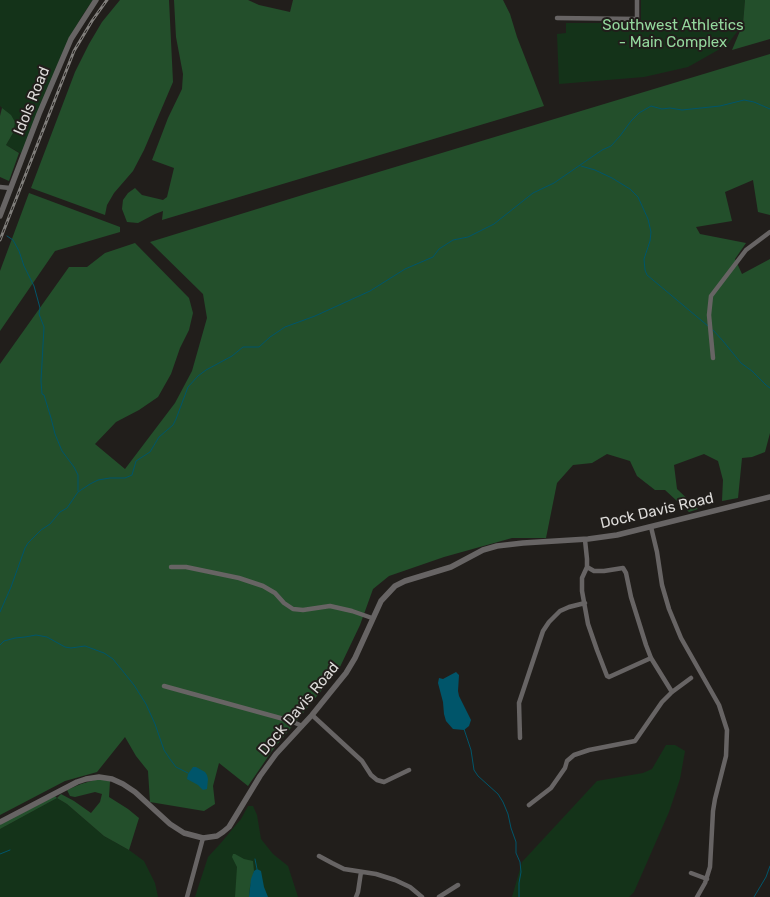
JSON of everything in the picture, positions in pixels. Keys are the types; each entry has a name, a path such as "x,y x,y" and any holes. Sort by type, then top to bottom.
{"street":[{"name":"Idols Road","path":"0,216 39,114 72,39 96,0"},
{"path":"557,18 637,19 636,0"},
{"path":"0,187 10,188"},
{"path":"713,358 708,315 711,296 746,250 770,232"},
{"name":"Dock Davis Road","path":"203,838 217,836 228,827 276,754 312,715 352,665 381,601 395,586 451,568 490,547 508,544 585,540 618,535 770,497"},
{"path":"650,527 669,609 681,638 719,705 727,730 726,756 713,811 710,860 706,879 697,897"},
{"path":"585,540 588,559 582,578 582,591 588,624 607,676 609,677 651,658"},
{"path":"171,567 186,566 239,578 263,586 275,593 293,609 303,610 330,606 372,618"},
{"path":"586,567 604,571 623,568 651,658 672,692"},
{"path":"520,738 519,703 543,631 560,611 584,603"},
{"path":"529,805 551,788 565,768 567,761 574,756 589,750 636,740 662,702 691,678"},
{"path":"164,686 291,721 302,726"},
{"path":"312,715 362,761 371,775 377,780 384,782 409,770"},
{"path":"0,822 77,782 93,777 118,781 130,788 178,830 203,838 187,897"},
{"path":"319,856 350,870 376,874 395,880 410,887 422,897"},
{"path":"356,897 362,872"},
{"path":"691,873 706,879"},
{"path":"439,897 458,885"}],"green space":[{"path":"0,0 93,0 67,43 22,154 6,145 13,133 0,106"},
{"path":"120,0 169,0 173,82 144,150 133,171 114,193 107,205 105,215 31,188 75,72 102,22"},
{"path":"174,0 248,0 259,5 290,12 293,0 503,0 544,106 162,220 163,211 138,223 127,222 122,209 123,200 128,193 135,188 142,195 163,200 167,197 174,168 152,160 168,118 182,89 183,74 176,37"},
{"name":"Southwest Athletics - Main Complex","path":"641,0 745,0 743,24 727,45 688,67 644,77 559,84 557,34 566,33 566,23 641,23"},
{"path":"745,0 770,0 770,39 732,50 743,24"},
{"path":"770,54 770,215 758,212 753,180 725,192 732,221 696,227 700,234 746,243 735,259 742,274 770,259 770,433 765,452 752,457 742,458 738,498 722,501 723,480 718,461 704,454 674,465 677,489 698,509 689,512 665,490 655,490 637,476 630,461 607,454 592,463 573,465 557,483 546,538 512,538 444,557 389,576 373,589 360,625 339,669 272,751 248,786 219,763 213,786 215,804 204,811 150,802 148,771 136,756 125,737 97,772 65,781 0,815 0,364 69,267 87,267 105,253 135,243 189,298 193,313 189,330 180,348 171,374 158,397 116,422 95,444 125,469 175,403 192,371 207,318 203,294 150,242"},
{"path":"2,108 11,115 15,122 13,133 6,145 19,153 9,181 0,177 0,116"},
{"path":"29,193 120,227 120,232 55,251 0,331 0,271"},
{"path":"666,745 675,745 685,751 680,779 669,812 634,892 629,897 512,897 522,862 597,781 643,773 652,769"},
{"path":"98,779 110,781 109,797 139,818 129,850 104,836 67,804 57,798 61,794 91,813 100,802 102,794 95,792 75,797 70,796 67,790"},
{"path":"55,796 57,798 0,829 0,824"},
{"path":"57,798 67,804 104,836 144,861 155,883 158,897 0,897 0,829"},
{"path":"248,806 253,806 257,815 261,839 273,854 288,866 298,897 195,897 208,857 241,819"},
{"path":"233,854 253,861 254,871 249,897 235,897 237,867 232,857"}],"water":[{"path":"456,672 459,675 459,696 471,720 469,726 464,730 453,729 446,721 438,683 439,678 443,679"},
{"path":"193,767 205,772 207,775 207,789 203,790 187,779"},
{"path":"257,869 261,871 268,897 249,897 251,879 254,871"}],"waterway":[{"path":"0,612 28,543 50,524 60,512 67,508 78,492 90,484 98,480 125,478 132,475 136,461 150,452 159,437 173,425 188,387 206,370 232,356 243,347 259,347 285,327 315,316 370,291 405,269 433,257 439,249 453,240 468,237 494,224 533,193 554,183 602,150 611,146 631,121 639,113 651,106 662,109 682,110 720,106 744,100 770,109"},
{"path":"581,166 612,178 630,189 638,197 648,219 651,232 644,259 647,275 708,326"},
{"path":"7,236 13,240 19,251 34,286 40,308 39,314 44,327 42,394 44,395 62,451 78,475 78,491"},
{"path":"713,330 741,363 770,388"},
{"path":"0,645 4,641 36,635 47,637 65,647 85,646 104,653 113,659 134,685 146,704 164,750 176,767 188,773"},
{"path":"464,729 471,750 474,770 498,794 508,814 516,842 516,853 520,862 519,897"},
{"path":"0,854 10,850"},
{"path":"255,859 257,869"},
{"path":"754,897 770,866"}],"railway":[{"path":"0,240 74,51 107,0"}]}
